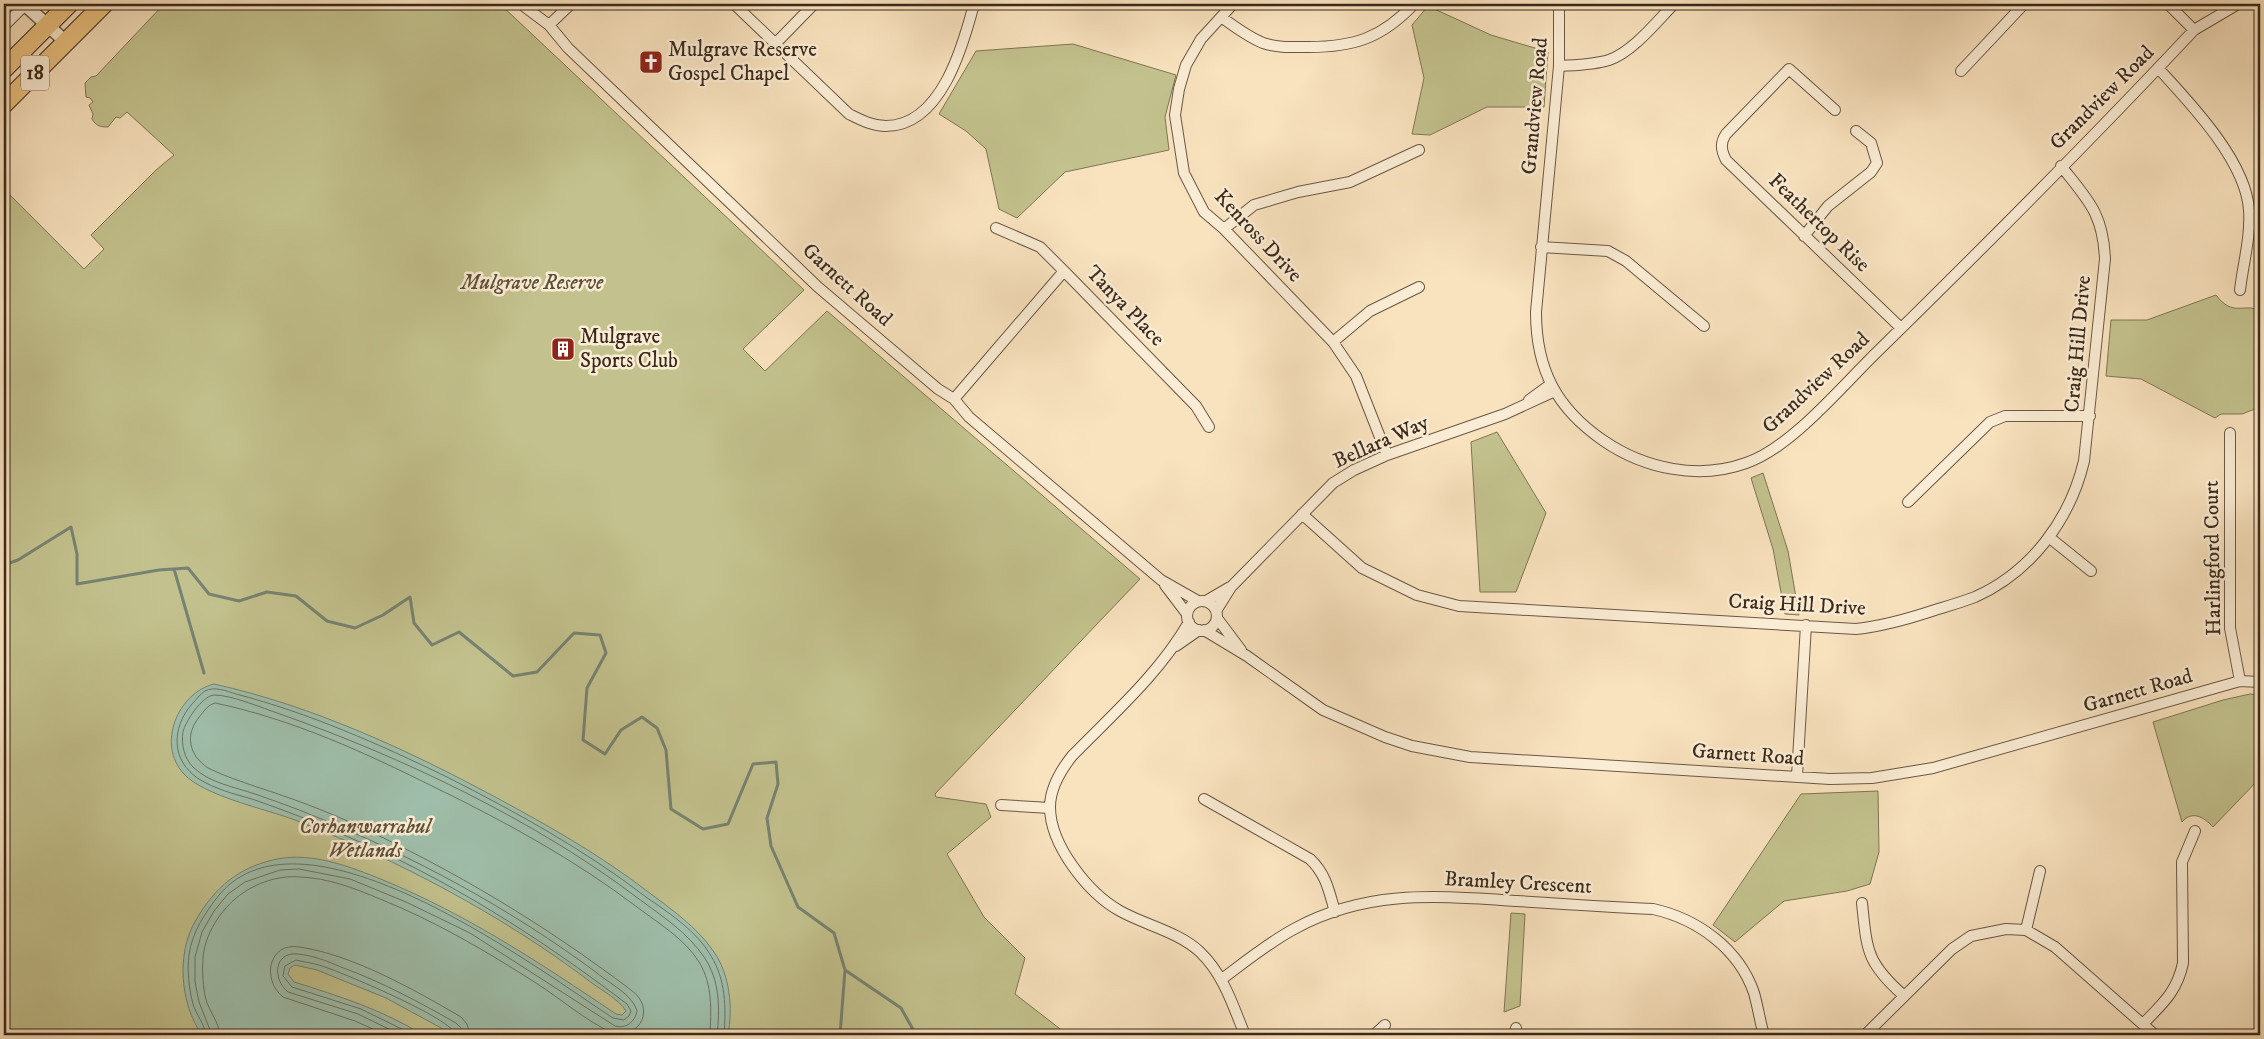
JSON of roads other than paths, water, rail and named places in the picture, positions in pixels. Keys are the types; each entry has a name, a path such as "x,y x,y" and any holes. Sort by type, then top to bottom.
{"highway":[{"name":"18","path":"4,69 69,4"},
{"name":"18","path":"4,104 104,4"}],"street":[{"path":"4,26 25,4 66,42"},
{"name":"Garnett Road","path":"521,4 549,25 568,48 818,287 938,389 954,399 969,417 1161,580 1202,601"},
{"path":"549,25 571,4"},
{"path":"734,4 849,114 869,123 886,126 902,123 923,113 937,97 964,43 974,4"},
{"path":"776,44 814,4"},
{"name":"Kenross Drive","path":"1233,4 1201,39 1186,65 1175,115 1184,173 1204,212 1224,230 1333,342 1356,376 1387,455"},
{"path":"1220,17 1263,43 1283,48 1336,47 1357,43 1380,33 1399,20 1414,4"},
{"name":"Grandview Road","path":"1558,4 1559,66 1541,247 1536,326 1542,361 1553,387 1569,413 1585,427 1619,451 1640,461 1681,470 1722,469 1746,463 1770,452 1791,436 1901,328 2194,30 2238,4"},
{"path":"1559,66 1584,65 1611,59 1634,44 1674,4"},
{"path":"1961,71 2024,4"},
{"path":"2168,4 2194,30"},
{"name":"Feathertop Rise","path":"1835,110 1789,68 1722,140 1721,147 1726,160 1901,328"},
{"path":"2158,68 2199,114 2234,165 2244,186 2249,210 2240,290"},
{"path":"1804,236 1828,206 1871,172 1877,163 1871,143 1856,132"},
{"path":"1224,230 1254,205 1298,192 1327,188 1350,182 1419,150"},
{"name":"Craig Hill Drive","path":"1302,514 1362,568 1417,595 1459,606 1856,629 1883,626 1975,596 2017,570 2050,538 2062,519 2078,485 2084,461 2090,416 2104,259 2104,238 2099,218 2090,202 2061,166"},
{"path":"996,228 1040,247 1064,271"},
{"path":"1541,247 1608,251 1626,261 1704,326"},
{"name":"Tanya Place","path":"954,399 1064,271 1196,406 1209,427"},
{"path":"1333,342 1370,311 1419,287"},
{"name":"Bellara Way","path":"1216,615 1231,587 1333,483 1354,470 1387,455 1504,414 1553,387"},
{"path":"1908,502 1990,422 2005,416 2090,416"},
{"name":"Harlingford Court","path":"2230,433 2230,628 2240,681"},
{"path":"2050,538 2091,571"},
{"name":"Garnett Road","path":"1161,580 1188,618"},
{"name":"Bellara Way","path":"1202,601 1231,587"},
{"path":"1174,648 1188,618 1191,606 1202,601 1210,603 1216,615 1212,626 1201,630 1174,648 1147,679 1072,756 1062,769 1055,784 1050,808 1057,838 1071,865 1079,875 1119,910 1200,952 1222,979 1245,1035"},
{"name":"Garnett Road","path":"1216,615 1247,656"},
{"path":"1188,618 1201,630"},
{"path":"1797,776 1806,625"},
{"name":"Garnett Road","path":"1201,630 1247,656 1323,710 1385,737 1439,752 1470,757 1797,776 1872,778 1933,768 2240,681 2260,682"},
{"path":"1204,799 1310,859 1326,879 1335,912"},
{"path":"1001,805 1050,808"},
{"path":"2142,1024 2173,992 2180,979 2183,963 2182,862 2194,831"},
{"path":"2026,930 2040,871"},
{"name":"Bramley Crescent","path":"1222,979 1261,949 1295,929 1335,912 1393,898 1419,896 1654,909 1672,914 1706,931 1735,959 1754,993 1764,1035"},
{"path":"1862,903 1867,948 1876,966 1903,995"},
{"path":"1865,1035 1903,995 1952,949 1970,936 2006,930 2026,930 2056,947 2155,1035"},
{"path":"1374,1035 1385,1025"}],"water":[{"path":"214,684 287,704 359,731 463,780 574,841 611,865 683,919 700,934 714,952 724,971 729,992 730,1014 728,1035 454,1035 386,998 317,970 295,965 290,968 288,974 294,982 344,998 376,1011 423,1035 202,1035 189,1009 183,978 185,948 196,920 211,898 229,880 251,867 291,857 332,862 358,870 414,894 503,941 616,1014 622,1015 626,1011 614,998 520,933 447,890 334,836 295,820 220,795 193,782 184,774 176,762 172,749 175,721 181,709 190,698 201,689"}],"waterway":[{"path":"4,565 18,560 71,527 77,554 77,584 159,570 188,568 209,594 239,601 267,592 296,596 327,621 355,628 383,615 410,597 414,623 432,645 459,632 513,676 537,672 574,633 600,635 606,653 587,688 583,740 605,754 621,730 642,717 657,728 666,750 671,809 703,829 728,824 753,764 776,762 778,784 767,818 771,846 798,907 834,933 845,970 901,1008 915,1035"},
{"path":"174,569 204,673"},
{"path":"840,1035 845,970"}],"place":[{"name":"Mulgrave Reserve Gospel Chapel","path":"651,62"},
{"name":"Mulgrave Sports Club","path":"563,349"}],"park label":[{"name":"Mulgrave Reserve","path":"532,283"},
{"name":"Corhanwarrabul Wetlands","path":"365,839"}]}
